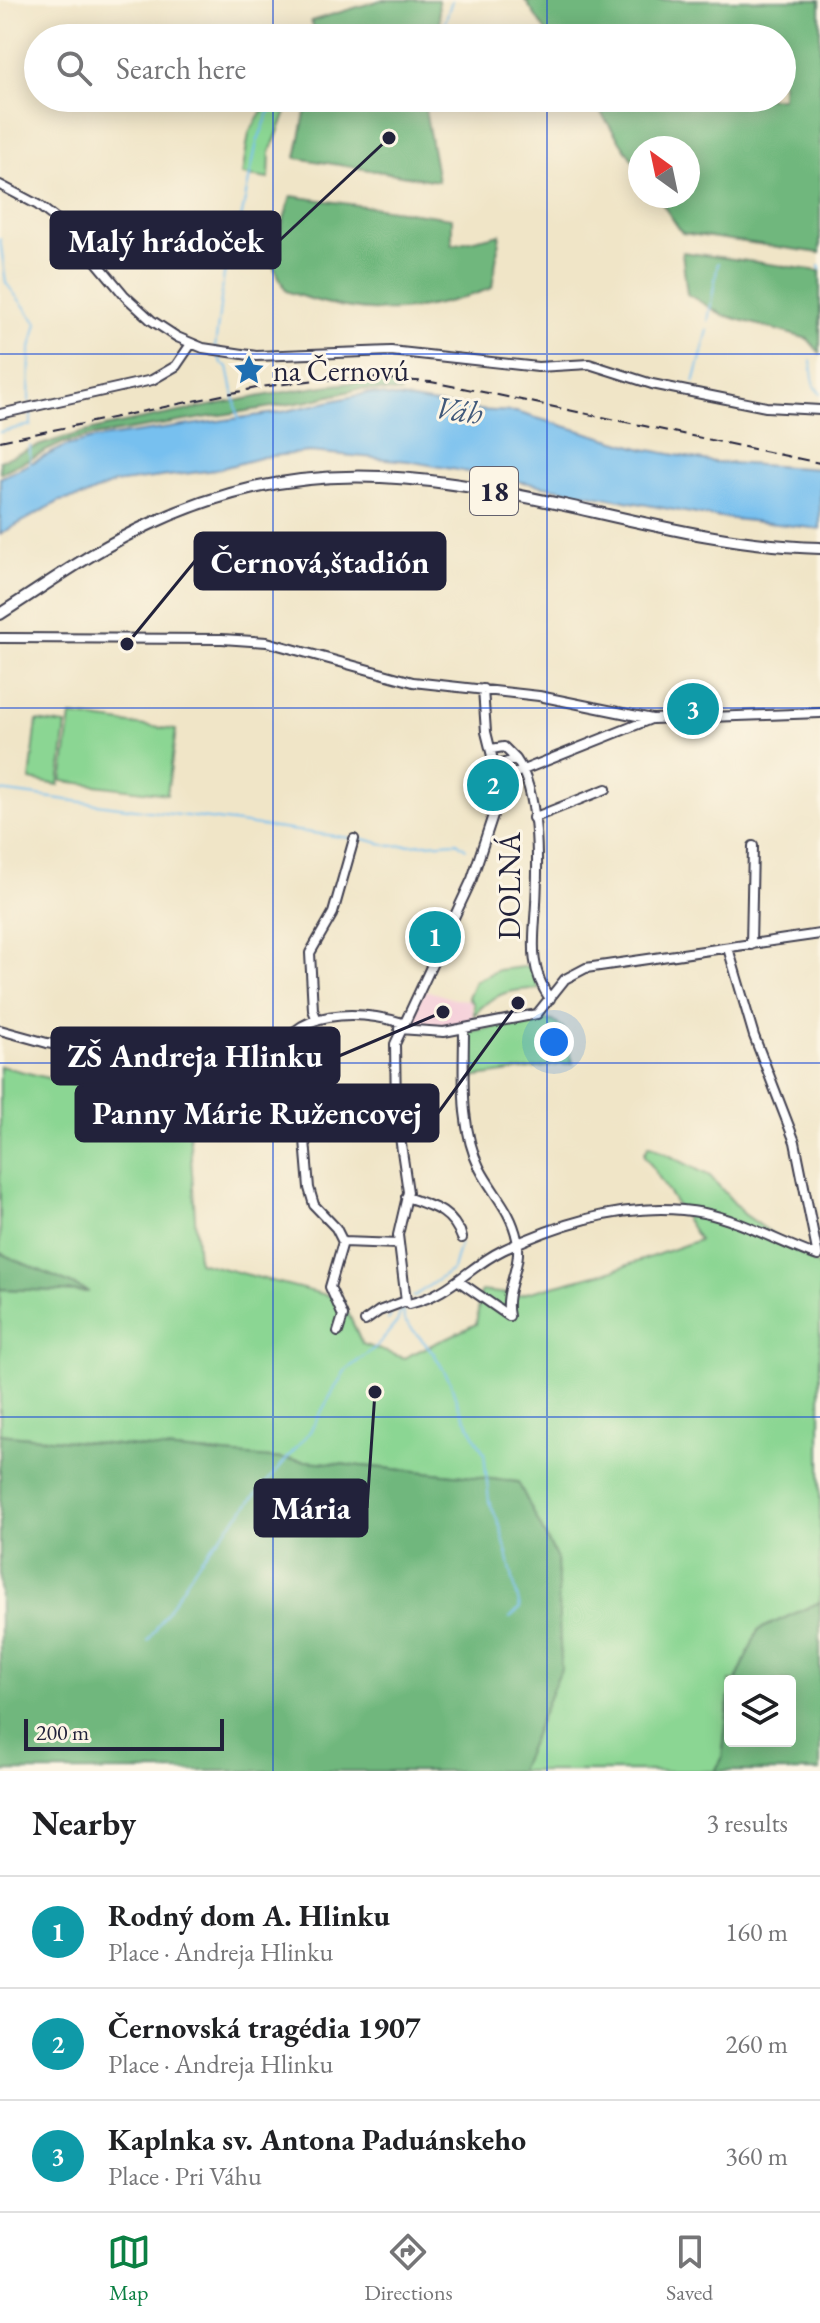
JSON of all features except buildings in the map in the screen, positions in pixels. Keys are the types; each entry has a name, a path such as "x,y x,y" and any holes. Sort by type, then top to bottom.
{"main road":[{"name":"18","path":"0,614 97,553 159,520 233,493 308,477 386,475 443,481 690,533 820,548"}],"street":[{"path":"0,185 27,199 69,229 142,312 191,344 216,351 256,356 391,351 538,367 589,364 652,384 766,407 820,410"},
{"path":"0,414 152,380 176,366 191,344"},
{"path":"0,638 267,642 318,653 413,682 539,696 652,719 820,713"},
{"path":"408,1302 399,1244 407,1195 392,1068 401,1026 472,879 496,806 498,780 483,689"},
{"path":"498,780 652,719"},
{"path":"491,749 504,747 524,770"},
{"path":"496,766 516,759"},
{"name":"DOLNÁ","path":"524,770 533,818 537,879 532,948 541,986 550,999"},
{"path":"533,818 606,789"},
{"path":"317,1020 313,1010 310,953 333,913 354,839"},
{"path":"751,945 753,846"},
{"path":"241,1067 280,1050 317,1020 357,1014 401,1026 464,1030 537,1014 565,979 586,968 820,934"},
{"path":"728,948 754,1036 781,1099 802,1165 808,1217 818,1256"},
{"path":"0,1030 47,1043 190,1070 272,1067 280,1072"},
{"path":"460,1282 509,1316 506,1304 518,1259 518,1243 512,1219 480,1169 473,1150 465,1102 464,1030"},
{"path":"280,1050 280,1072 304,1128 309,1188 314,1205 336,1228 343,1242 330,1287 343,1316 338,1332"},
{"path":"407,1195 451,1217 460,1231"},
{"path":"365,1321 379,1311 460,1282 482,1261 518,1243 578,1220 618,1213 704,1213 818,1256"},
{"path":"343,1242 399,1244"}],"shaded area":[{"path":"425,990 455,999 471,1000 473,1024 443,1029 404,1028"}],"green space":[{"path":"381,0 438,0 440,24 312,24 311,21"},
{"path":"525,0 820,0 820,253 682,233 665,208 700,208 700,136 628,136 628,153 600,112 796,112 796,24 541,24"},
{"path":"262,112 286,112 270,152 269,179 242,175 249,133"},
{"path":"305,112 426,112 438,181 296,158"},
{"path":"291,196 452,218 452,245 500,234 492,288 439,304 389,310 340,306 286,291 271,261"},
{"path":"682,252 820,271 820,353 808,339 723,315 687,294"},
{"path":"349,383 400,383 401,393 359,389 309,401 92,436 63,443 0,473 0,461 45,443 91,430 267,395"},
{"path":"71,716 176,730 167,794 62,781"},
{"path":"37,721 66,725 59,785 30,780"},
{"path":"531,966 539,989 503,994 474,1015 474,1004 468,997 475,981 498,970"},
{"path":"553,1021 563,1028 573,1063 469,1078 470,1031"},
{"path":"0,1066 188,1113 198,1262 342,1299 362,1344 404,1358 476,1324 481,1291 519,1295 614,1270 699,1240 644,1154 649,1145 710,1176 744,1214 820,1267 820,1602 758,1630 739,1675 724,1675 724,1740 722,1759 715,1771 519,1771 518,1482 0,1434 0,1289 87,1292 0,1253"},
{"path":"0,1253 89,1292 0,1289"},
{"path":"0,1434 518,1482 557,1559 561,1669 519,1771 0,1771"},
{"path":"820,1602 820,1771 715,1771 722,1759 724,1743 724,1747 796,1747 796,1675 739,1675 758,1630"}],"water":[{"name":"Váh","path":"368,393 475,410 516,412 643,449 714,462 820,469 820,529 707,516 408,461 310,452 263,457 215,470 114,483 85,496 60,501 0,534 0,478 66,446 93,439 282,412"}],"waterway":[{"path":"444,24 452,0"},
{"path":"215,348 224,274 233,257 257,142 270,112"},
{"path":"0,239 6,283 37,323 30,352 29,404"},
{"path":"708,321 718,263"},
{"path":"694,383 708,330"},
{"path":"217,353 222,364 228,367 239,421"},
{"path":"811,361 814,386 820,393"},
{"path":"31,412 31,426"},
{"path":"0,432 31,425"},
{"path":"30,446 30,465"},
{"path":"0,791 350,838"},
{"path":"356,837 391,846 457,842 466,849"},
{"path":"413,1297 453,1269 460,1244"},
{"path":"403,1306 404,1320 433,1352 484,1453 489,1501 501,1529 520,1608 510,1618"},
{"path":"148,1641 200,1560 309,1433 345,1371 377,1346 397,1322 401,1310"},
{"path":"388,1320 391,1316"}],"railway":[{"path":"0,441 261,387 317,380 374,378 431,382 820,463"}],"place":[{"name":"Malý hrádoček","path":"389,138"},
{"name":"na Černovú","path":"249,370"},
{"name":"Černová,štadión","path":"127,644"},
{"name":"Kaplnka sv. Antona Paduánskeho","path":"693,709"},
{"name":"Černovská tragédia 1907","path":"493,785"},
{"name":"Rodný dom A. Hlinku","path":"435,937"},
{"name":"Panny Márie Ružencovej","path":"518,1003"},
{"name":"ZŠ Andreja Hlinku","path":"443,1012"},
{"name":"Mária","path":"375,1392"}]}
